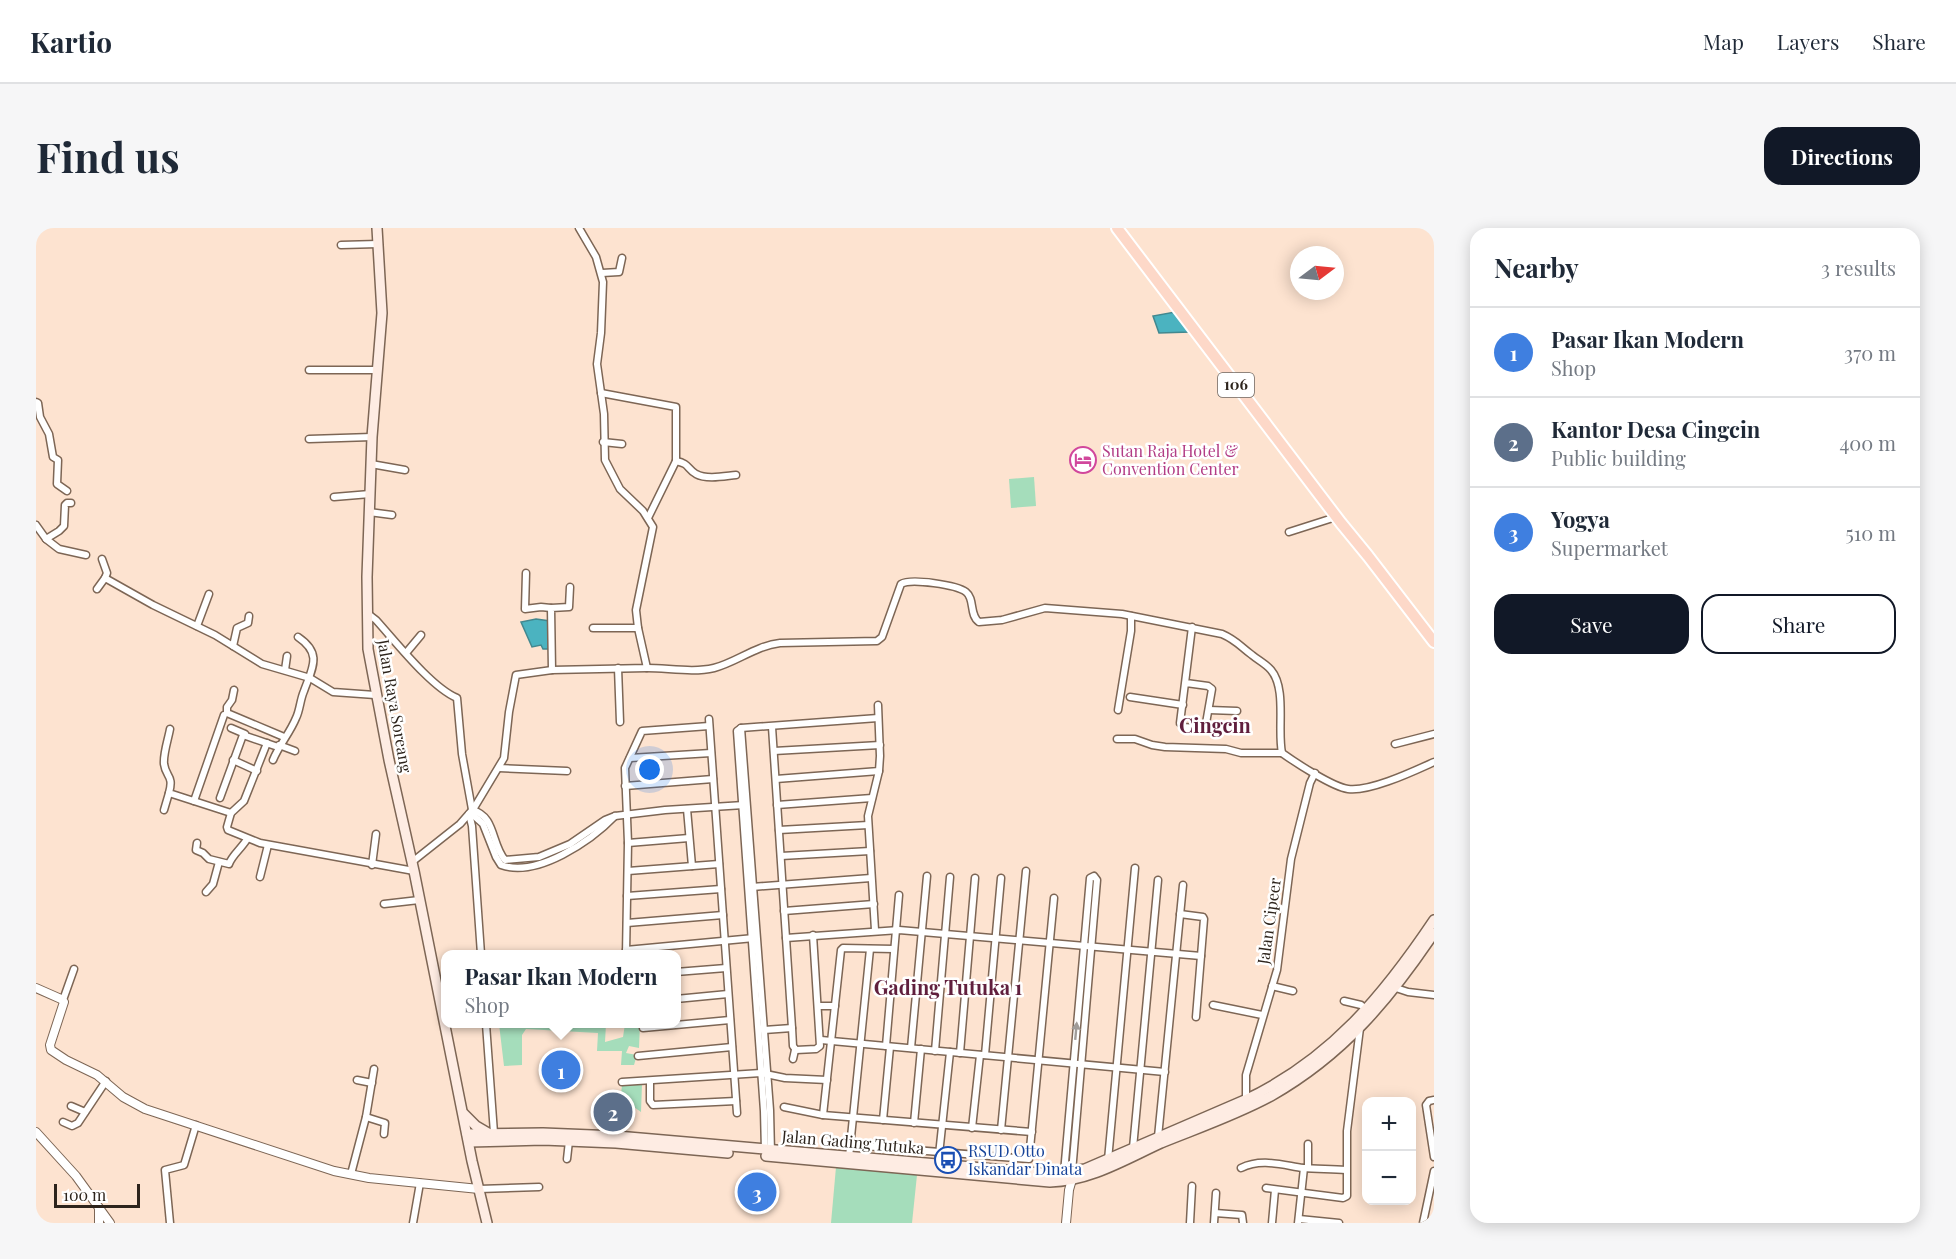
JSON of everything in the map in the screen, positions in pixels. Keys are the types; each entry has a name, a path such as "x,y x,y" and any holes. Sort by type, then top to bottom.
{"main road":[{"name":"Jalan Raya Soreang","path":"377,228 382,313 372,437 366,613 368,649 375,695 441,1008"},
{"name":"106","path":"1117,228 1336,517 1434,642"},
{"name":"106","path":"1124,228 1331,502 1356,541"},
{"name":"Jalan Gading Tutuka","path":"1359,1024 1434,920"},
{"name":"Jalan Gading Tutuka","path":"468,1138 520,1136 600,1138 940,1167 1051,1174 1069,1179 1088,1176 1246,1104 1296,1071 1359,1024 1396,987 1434,933"},
{"name":"Jalan Raya Soreang","path":"445,1028 488,1223"},
{"name":"Jalan Gading Tutuka","path":"1069,1179 1158,1137 1246,1104"},
{"path":"462,1112 476,1126 491,1133"},
{"name":"Jalan Gading Tutuka","path":"468,1138 491,1133 569,1141 600,1138"},
{"name":"Jalan Gading Tutuka","path":"768,1153 849,1157 940,1167"}],"street":[{"path":"579,228 591,247 602,273 603,299 597,364 604,414 603,442 607,467 624,494 648,518 653,530 637,602 638,628 647,668"},
{"path":"341,245 378,244"},
{"path":"602,273 619,272 621,258"},
{"path":"309,370 377,370"},
{"path":"601,393 675,407 676,461 648,518"},
{"path":"36,402 40,417 49,434 53,457 58,460 57,484 67,491"},
{"path":"309,439 372,437"},
{"path":"603,442 622,444"},
{"path":"676,461 687,464 700,475 709,477 736,475"},
{"path":"371,464 405,471"},
{"path":"334,497 370,494"},
{"path":"46,539 61,530 65,522 64,505 71,503"},
{"path":"369,512 392,515"},
{"path":"1289,531 1336,517"},
{"path":"36,525 46,539 59,549 86,555"},
{"path":"97,590 106,573 102,559"},
{"path":"526,573 525,609 569,607 570,587"},
{"path":"105,578 197,626 262,664 310,678 333,692 375,695"},
{"path":"267,743 244,801 231,813 227,829 247,839 268,845 372,865 413,867 460,824 499,768 505,756 515,676 520,673 618,668 703,670 731,662 766,645 877,641 882,637 901,584 906,581 942,585 964,591 969,596 974,618 981,622 1002,620 1045,608 1131,616 1222,633 1235,640 1252,656 1270,668 1279,691 1282,753"},
{"path":"197,626 209,594"},
{"path":"551,608 552,670"},
{"path":"366,613 376,620 440,689 457,698 472,826 481,950"},
{"path":"233,646 237,628 248,623 249,616"},
{"path":"1118,710 1131,616"},
{"path":"1186,682 1208,686 1212,689 1205,729 1184,727 1180,723 1192,627"},
{"path":"593,628 638,628"},
{"path":"406,653 421,635"},
{"path":"273,760 284,737 296,720 303,692 314,665 313,655 307,644 298,637"},
{"path":"285,670 287,656"},
{"path":"618,668 620,722"},
{"path":"234,690 227,713 284,737"},
{"path":"1130,697 1183,705"},
{"path":"875,930 868,811 879,771 878,705"},
{"path":"1209,710 1237,711"},
{"path":"194,801 224,716"},
{"path":"768,1153 755,938 737,731 741,728 878,718"},
{"path":"626,950 628,814 625,768 644,730 709,722 737,1113"},
{"path":"772,727 795,1050 793,1059"},
{"path":"231,728 267,743 295,751"},
{"path":"164,810 172,780 165,769 164,761 170,729"},
{"path":"220,798 242,736 245,734"},
{"path":"1395,744 1434,734"},
{"path":"1117,739 1137,740 1152,746 1226,749 1241,753 1282,753 1342,788 1356,789 1399,777 1434,762"},
{"path":"774,751 880,745"},
{"path":"630,758 711,753"},
{"path":"233,760 257,771"},
{"path":"499,768 567,771"},
{"path":"776,779 879,771"},
{"name":"Jalan Cipeer","path":"1246,1104 1246,1075 1281,951 1291,859 1310,783 1315,773"},
{"path":"625,786 713,779"},
{"path":"169,793 231,813"},
{"path":"777,805 872,798"},
{"path":"470,812 477,811 488,820 504,860 541,860 615,816 745,805"},
{"path":"687,809 692,866"},
{"path":"779,830 868,825"},
{"path":"372,865 376,834"},
{"path":"628,843 689,838"},
{"path":"198,843 196,850 207,858 229,864 230,859 241,849 247,839"},
{"path":"260,877 268,845"},
{"path":"781,856 870,851"},
{"path":"206,892 213,884 219,862"},
{"path":"628,871 719,864"},
{"path":"1108,1160 1135,868"},
{"path":"1001,1130 1026,871"},
{"path":"911,1048 927,876"},
{"path":"1066,1223 1089,997 1097,880 1094,876 1090,878 1069,1112 1069,1179"},
{"path":"751,887 872,878"},
{"path":"935,1051 950,878"},
{"path":"960,1053 975,878"},
{"path":"972,1128 996,937 1001,878"},
{"path":"1134,1148 1158,880"},
{"path":"1158,1137 1183,885"},
{"path":"627,896 721,889"},
{"path":"883,1120 899,895"},
{"path":"851,1144 1027,1161 1029,1159 1054,898"},
{"path":"384,904 419,900"},
{"path":"784,911 874,904"},
{"path":"1180,914 1204,918 1196,1017"},
{"path":"627,923 723,915"},
{"path":"786,938 896,929 1201,956"},
{"path":"795,1050 818,1048 821,1040 813,935"},
{"path":"644,950 755,938"},
{"path":"755,938 764,1030 764,1074"},
{"path":"823,1115 841,950 843,948 894,950"},
{"path":"849,1157 870,949"},
{"path":"681,972 726,968"},
{"path":"74,969 50,1047 66,1060 106,1081 131,1102 334,1171 479,1189 539,1187"},
{"path":"1272,986 1293,991"},
{"path":"1396,987 1408,992 1434,995"},
{"path":"36,988 63,1000"},
{"path":"681,999 728,994"},
{"path":"1079,996 1089,997"},
{"path":"1344,1001 1361,1005 1367,1010"},
{"path":"1214,1005 1262,1015"},
{"path":"818,1006 835,1006"},
{"path":"681,1025 730,1020"},
{"path":"1266,1188 1345,1197 1349,1108 1359,1024"},
{"path":"486,1028 491,1133"},
{"path":"764,1030 792,1028"},
{"path":"821,1040 1165,1072"},
{"path":"638,1056 732,1047"},
{"path":"914,1123 921,1049"},
{"path":"940,1167 939,1153 950,1052"},
{"path":"351,1174 366,1117 374,1069"},
{"path":"622,1082 764,1074 785,1078 827,1080"},
{"path":"357,1080 372,1083"},
{"path":"63,1122 75,1125 106,1081"},
{"path":"650,1081 652,1105 736,1101"},
{"path":"1434,1100 1429,1101 1426,1106 1434,1157"},
{"path":"71,1106 85,1112"},
{"path":"784,1107 823,1115 1032,1132"},
{"path":"1069,1112 1078,1113"},
{"path":"366,1117 385,1122 384,1134"},
{"path":"170,1223 165,1170 184,1165 196,1125"},
{"path":"36,1132 76,1176 110,1223"},
{"path":"567,1159 569,1141"},
{"path":"1308,1144 1298,1221 1339,1223"},
{"path":"1241,1168 1266,1162 1306,1168 1346,1170"},
{"path":"1423,1223 1434,1172"},
{"path":"413,1223 420,1183"},
{"path":"1190,1223 1192,1186"},
{"path":"1272,1223 1275,1190"},
{"path":"1214,1223 1216,1193"},
{"path":"99,1209 99,1223"},
{"path":"1215,1213 1242,1215 1244,1223"}],"green space":[{"path":"1034,477 1036,506 1011,508 1009,479"},
{"path":"499,1028 606,1028 605,1042 623,1037 624,1028 640,1028 639,1048 629,1046 626,1053 637,1055 634,1065 621,1065 622,1051 597,1051 598,1033 526,1029 522,1035 522,1065 504,1066"},
{"path":"642,1084 641,1112 631,1105 620,1103 622,1085"},
{"path":"836,1167 917,1175 912,1223 831,1223"}],"water":[{"path":"1175,312 1189,332 1159,333 1153,316"},
{"path":"536,619 550,621 551,649 543,649 541,645 532,647 521,622"}],"place":[{"name":"Sutan Raja Hotel & Convention Center","path":"1083,460"},
{"name":"Pasar Ikan Modern","path":"561,1070"},
{"name":"Kantor Desa Cingcin","path":"613,1112"},
{"name":"RSUD Otto Iskandar Dinata","path":"948,1160"},
{"name":"Yogya","path":"757,1192"}],"district":[{"name":"Cingcin","path":"1215,726"},
{"name":"Gading Tutuka 1","path":"948,988"}]}
